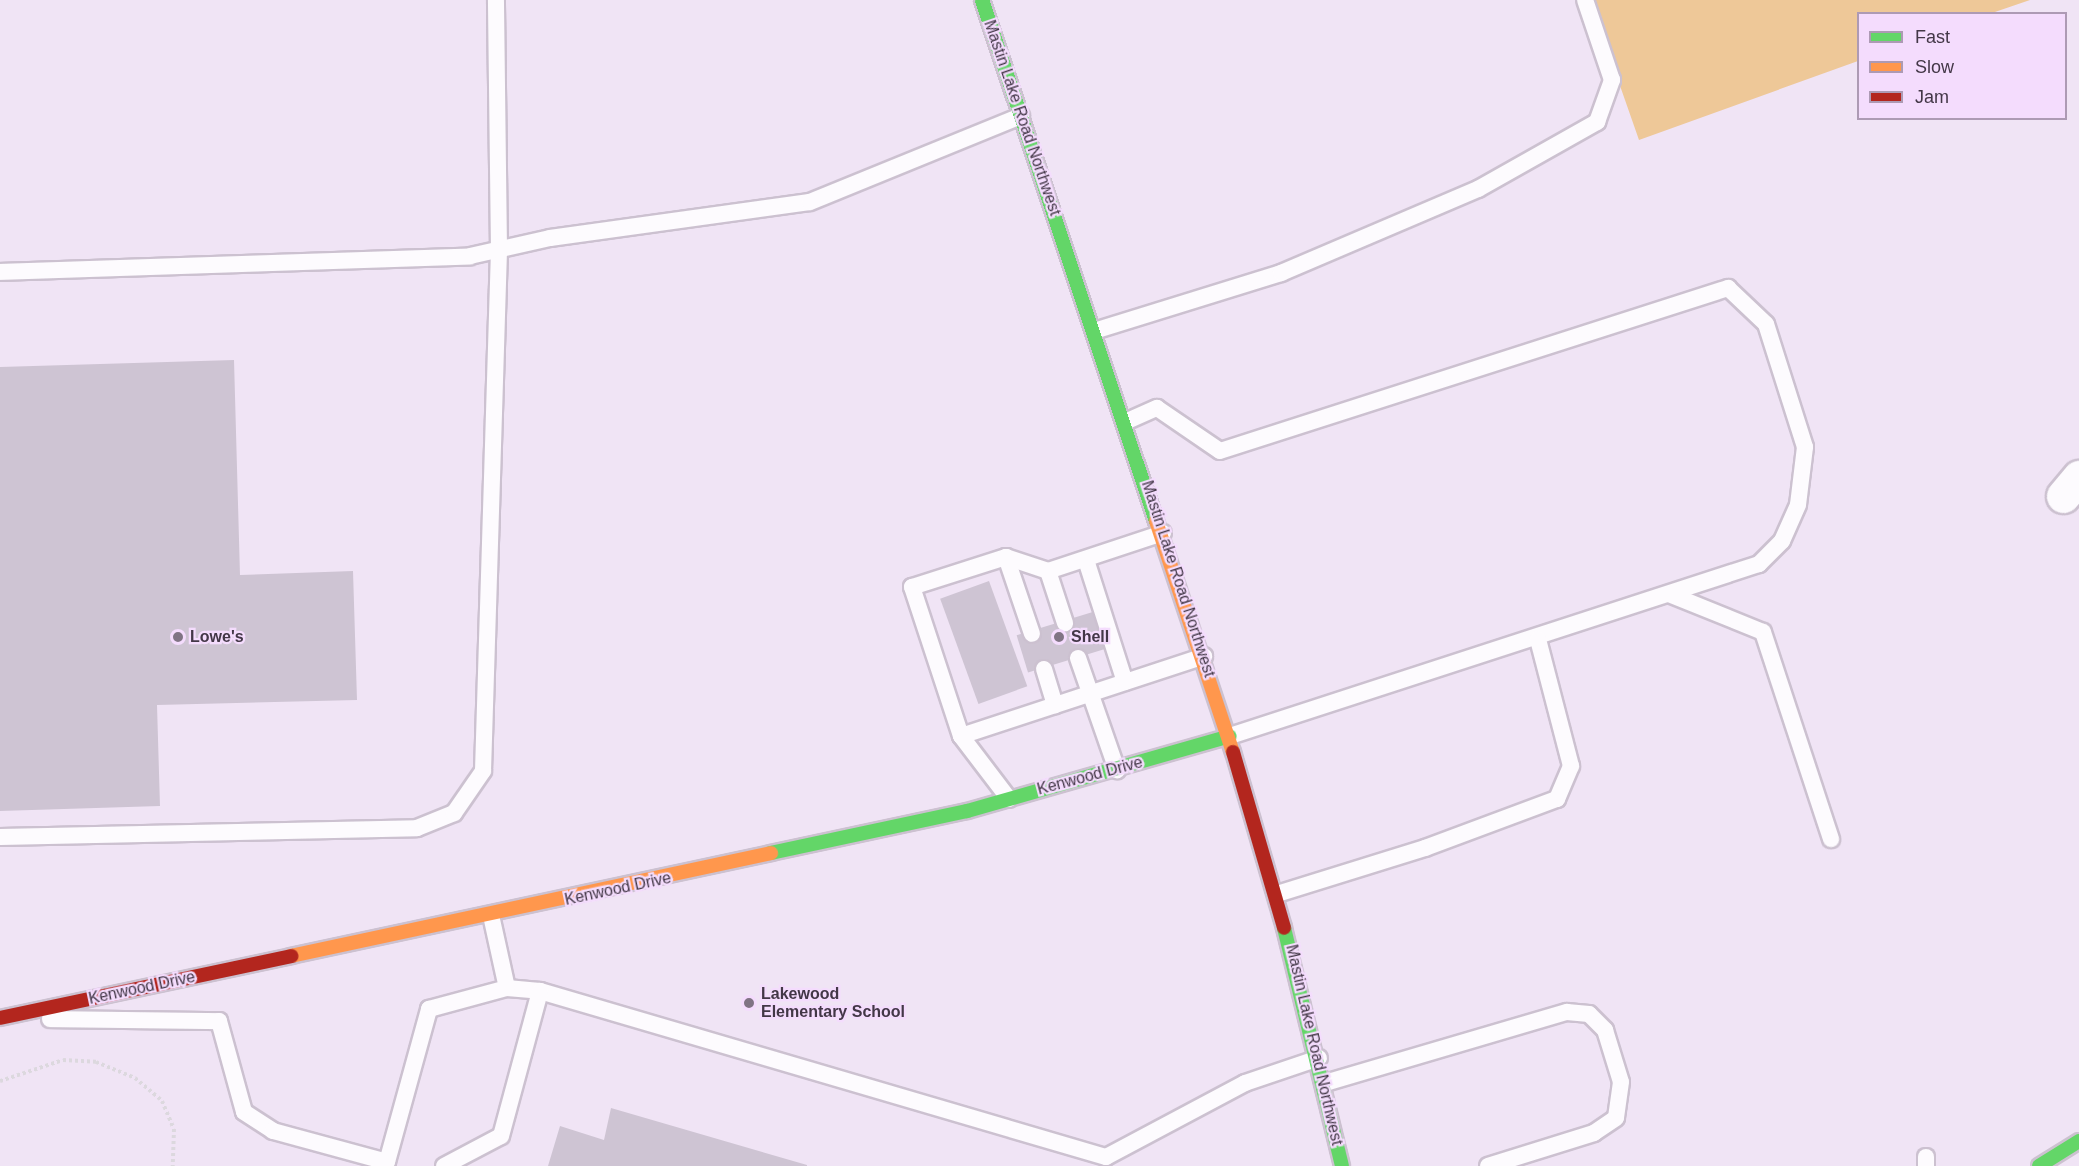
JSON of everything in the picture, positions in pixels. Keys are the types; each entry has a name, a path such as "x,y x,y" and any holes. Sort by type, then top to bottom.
{"street":[{"name":"Mastin Lake Road Northwest","path":"982,0 1230,736 1277,894 1325,1083 1342,1166"},
{"name":"Kenwood Drive","path":"0,1018 491,915 1009,799 1118,770 1230,736"},
{"path":"2039,1166 2079,1141"}],"lane":[{"path":"0,837 417,828 454,813 483,771 499,250 496,0"},
{"path":"1094,331 1281,273 1478,189 1598,122 1612,80 1585,0"},
{"path":"0,272 396,260 499,250 810,202 1022,116"},
{"path":"1125,422 1157,408 1220,451 1728,288 1766,324 1805,447 1798,505 1782,541 1759,564 1538,639 1230,736"},
{"path":"1009,799 961,736 912,587 1006,557 1048,571 1162,533"},
{"path":"1006,557 1032,634"},
{"path":"1086,560 1125,682"},
{"path":"1048,571 1065,623"},
{"path":"1669,594 1763,632 1831,839"},
{"path":"1277,894 1425,848 1557,799 1571,766 1538,639"},
{"path":"961,736 1204,656"},
{"path":"1078,658 1118,770"},
{"path":"1044,669 1055,705"},
{"path":"491,915 507,988"},
{"path":"0,1018 219,1021 244,1112 273,1131 392,1164 429,1009 507,988 540,991 1106,1157 1245,1083 1319,1058"},
{"path":"444,1166 501,1136 540,991"},
{"path":"1325,1083 1567,1012 1589,1014 1605,1030 1621,1082 1616,1118 1594,1133 1488,1166"}],"path":[{"path":"0,1081 63,1060 96,1062 135,1078 162,1101 174,1129 173,1166"}],"shaded area":[{"path":"1590,0 2030,0 1995,12 1857,12 1857,61 1639,140"}],"building":[{"name":"Lowe's","path":"234,360 240,575 353,571 357,700 157,705 160,806 0,811 0,367"},
{"path":"989,581 1027,686 978,704 940,599"},
{"path":"1096,611 1107,648 1028,673 1017,635"},
{"path":"611,1108 807,1166 548,1166 560,1126 604,1140"}],"traffic: fast":[{"path":"982,0 1156,521"},
{"path":"771,853 967,811 1230,736"},
{"path":"1284,928 1342,1166"},
{"path":"2039,1166 2079,1141"}],"traffic: slow":[{"path":"1156,521 1233,752"},
{"path":"291,956 771,853"}],"traffic: jam":[{"path":"1233,752 1284,928"},
{"path":"0,1018 291,956"}],"place":[{"name":"Lowe's","path":"178,637"},
{"name":"Shell","path":"1059,637"},
{"name":"Lakewood Elementary School","path":"749,1003"}]}
